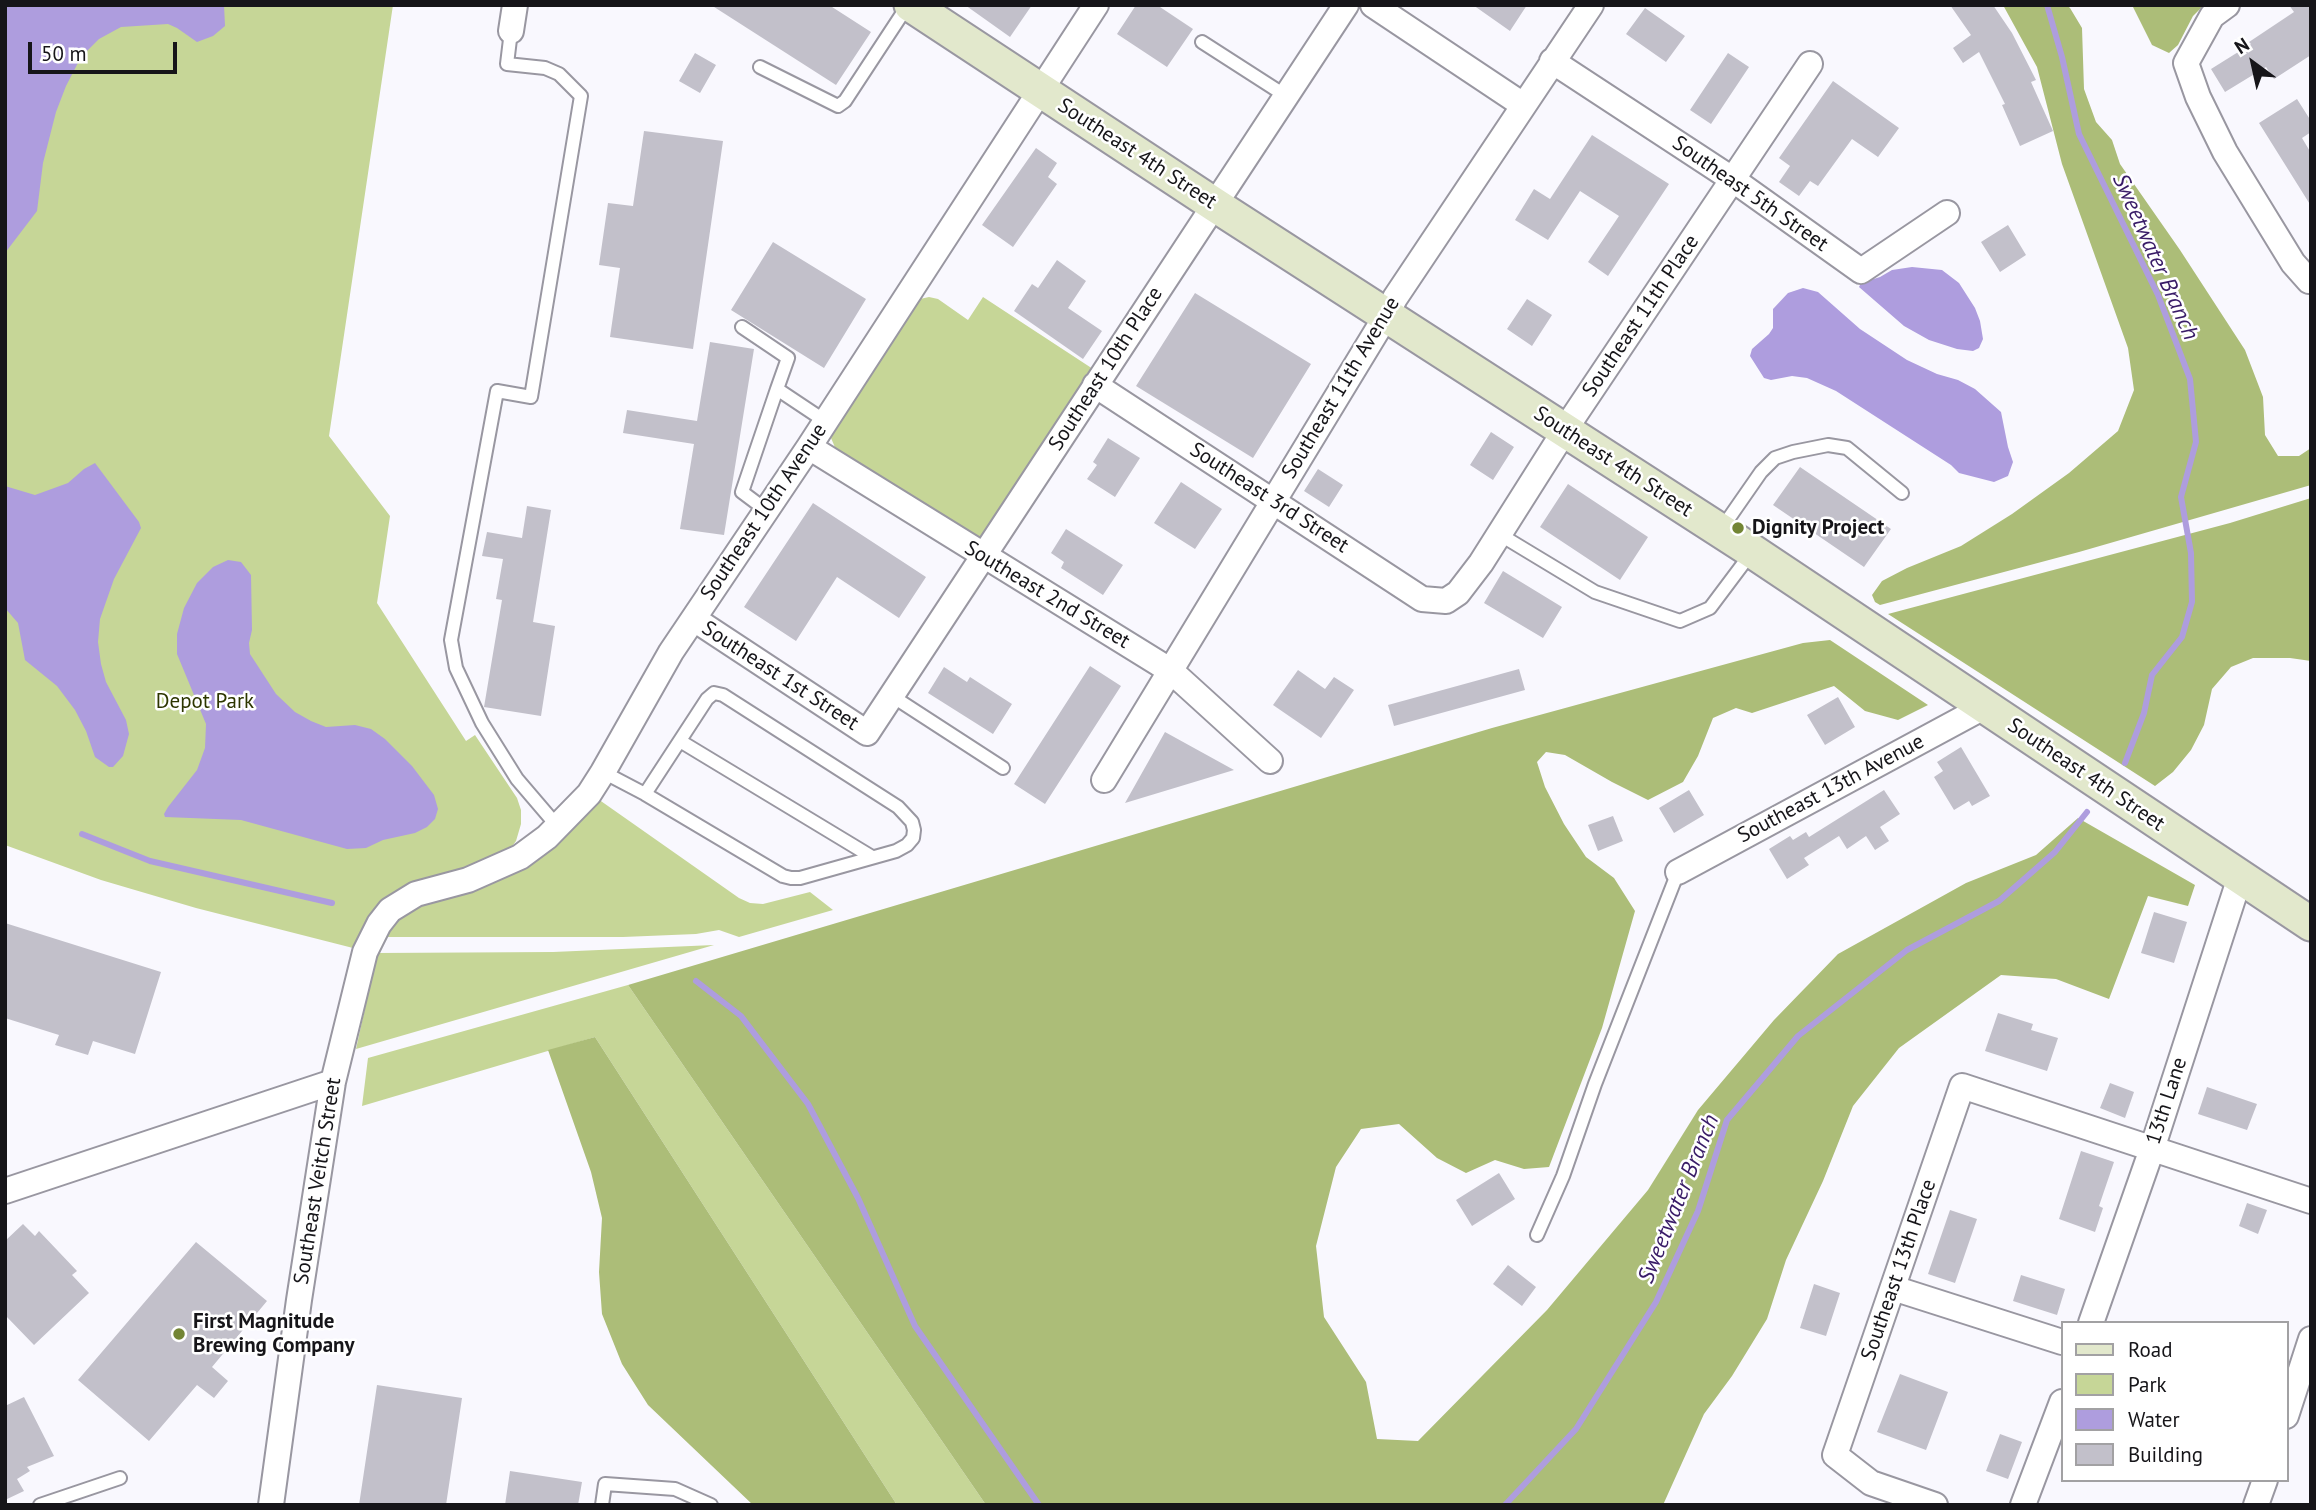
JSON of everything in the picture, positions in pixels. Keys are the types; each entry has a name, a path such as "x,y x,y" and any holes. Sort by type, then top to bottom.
{"street":[{"path":"511,31 515,5"},
{"name":"Southeast 4th Street","path":"909,5 1752,551 2311,924"},
{"name":"Southeast 10th Avenue","path":"369,943 385,917 402,901 502,866 533,848 558,827 589,794 648,690 1096,5"},
{"name":"Southeast 10th Place","path":"867,733 1346,5"},
{"path":"1373,5 1523,104"},
{"name":"Southeast 11th Avenue","path":"1104,780 1387,316 1395,298 1591,5"},
{"path":"2227,5 2211,16 2186,63 2197,97 2225,152 2293,263 2309,281"},
{"name":"Southeast 5th Street","path":"1552,61 1732,179 1861,271 1947,213"},
{"name":"Southeast 11th Place","path":"1446,601 1458,593 1499,534 1564,431 1810,64"},
{"name":"Southeast 3rd Street","path":"1095,385 1422,599 1446,601"},
{"name":"Southeast 2nd Street","path":"809,447 1170,670 1270,761"},
{"name":"Southeast 1st Street","path":"694,619 867,733"},
{"name":"Southeast 13th Avenue","path":"1678,872 1984,707"},
{"name":"13th Lane","path":"2092,1321 2152,1149 2240,877"},
{"name":"Southeast Veitch Street","path":"271,1505 333,1082 369,943"},
{"path":"5,1191 66,1173 333,1082"},
{"name":"Southeast 13th Place","path":"1935,1505 1871,1483 1835,1455 1962,1086 2152,1149"},
{"path":"2152,1149 2311,1201"},
{"path":"1892,1288 2060,1341"},
{"path":"2288,1410 2311,1339"},
{"path":"2023,1505 2060,1407"},
{"path":"2256,1505 2264,1482"}],"lane":[{"path":"760,67 838,106 845,101 909,5"},
{"path":"511,31 507,64 545,68 559,74 581,96 531,397 497,391 452,640 456,668 482,723 517,779 558,827"},
{"path":"1202,42 1286,96"},
{"path":"742,327 788,358 742,492 766,510"},
{"path":"777,389 825,421"},
{"path":"1720,531 1760,472 1775,458 1793,452 1828,445 1847,448 1902,493"},
{"path":"1499,534 1595,592 1680,621 1710,608 1752,551"},
{"path":"603,772 783,876 800,878 872,857 907,845 913,838 914,830 906,814 723,695 714,693 707,699 645,794"},
{"path":"892,696 1003,768"},
{"path":"680,741 872,857"},
{"path":"1537,1235 1563,1176 1595,1084 1678,872"},
{"path":"40,1505 120,1478"},
{"path":"602,1505 605,1484 675,1489 711,1505"}],"green space":[{"name":"Depot Park","path":"5,5 393,5 329,436 390,516 377,603 466,741 475,735 517,798 521,810 521,824 516,841 507,853 371,923 353,948 196,908 101,880 5,845"},
{"path":"2003,5 2067,5 2070,8 2082,28 2084,89 2096,122 2112,140 2120,164 2245,350 2263,397 2265,435 2278,456 2299,456 2311,448 2311,485 2079,552 1880,605 1872,595 1882,581 1961,546 2069,473 2118,431 2134,390 2128,348 2062,164 2037,67"},
{"path":"2132,5 2204,5 2193,16 2178,45 2169,53 2152,45"},
{"path":"983,297 1093,369 981,538 972,538 837,452 831,438 834,429 920,299 938,299 968,320"},
{"path":"2311,498 2311,661 2253,658 2231,667 2212,689 2204,725 2191,750 2173,772 2155,786 1888,614 2230,523"},
{"path":"1830,640 1928,705 1898,720 1865,711 1834,686 1752,713 1736,708 1713,718 1698,756 1683,782 1648,800 1565,755 1546,752 1537,762 1545,787 1564,824 1586,857 1614,878 1635,911 1602,1028 1549,1167 1524,1169 1495,1160 1466,1173 1437,1158 1399,1124 1361,1129 1336,1167 1316,1246 1324,1317 1366,1382 1377,1439 1418,1441 1547,1310 1648,1190 1698,1110 1774,1020 1838,954 1966,883 2036,855 2078,818 2195,885 2188,906 2148,896 2109,999 2056,979 2001,975 1899,1048 1853,1106 1823,1181 1786,1260 1767,1319 1732,1376 1704,1414 1663,1505 986,1505 628,985 1492,728 1803,643"},
{"path":"598,799 739,898 750,903 763,904 810,892 833,910 739,937 719,930 696,934 623,937 386,937 400,919 413,910 542,854 564,838"},
{"path":"714,945 356,1049 377,953 553,952"},
{"path":"628,985 986,1505 897,1505 595,1037 362,1106 368,1058"},
{"path":"595,1037 897,1505 753,1505 648,1405 622,1364 602,1314 599,1272 602,1218 591,1172 548,1050"}],"water":[{"path":"5,5 224,5 225,26 213,36 197,42 168,24 121,27 99,39 81,57 56,112 43,163 37,211 5,253"},
{"path":"1912,267 1942,270 1959,283 1980,321 1983,339 1979,348 1973,351 1957,349 1929,340 1904,326 1859,287 1861,283 1892,270"},
{"path":"1803,288 1818,292 1860,329 1907,360 1975,389 2001,412 2013,462 2008,476 1994,482 1959,473 1951,465 1836,391 1807,378 1764,378 1750,356 1752,349 1773,328 1773,309 1788,293"},
{"path":"95,463 141,528 114,579 100,619 98,642 101,664 106,682 126,720 129,734 123,756 113,767 95,757 75,710 57,686 25,660 18,623 5,608 5,486 35,495 68,483"},
{"path":"228,560 241,562 251,575 250,654 276,694 295,712 311,721 326,727 355,725 371,729 385,739 412,766 434,795 438,809 435,819 427,827 366,848 347,849 241,820 165,817 168,807 197,770 205,748 206,724 177,654 177,634 184,608 197,583 213,567"}],"building":[{"path":"711,5 829,5 871,32 836,85"},
{"path":"965,5 1032,5 1010,37"},
{"path":"1136,5 1157,5 1193,29 1167,67 1117,34"},
{"path":"1473,5 1527,5 1510,31"},
{"path":"1950,5 1993,5 2012,33 2036,80 2031,82 2053,131 2020,146 2002,105 2005,104 1979,52 1963,63 1953,48 1971,35"},
{"path":"2289,5 2311,5 2311,55 2274,79 2266,67 2225,92 2211,69 2294,12"},
{"path":"1645,8 1685,36 1666,62 1626,34"},
{"path":"695,53 716,65 700,93 679,81"},
{"path":"1728,53 1749,67 1711,124 1690,110"},
{"path":"1833,81 1899,128 1878,157 1852,139 1818,186 1810,181 1799,196 1779,182 1790,166 1779,158"},
{"path":"2297,99 2311,121 2311,132 2302,138 2311,153 2311,206 2259,123"},
{"path":"644,131 723,141 693,349 610,337 620,268 599,265 608,203 633,206"},
{"path":"1592,135 1669,184 1608,276 1588,262 1619,216 1580,191 1548,240 1515,220 1534,189 1550,199"},
{"path":"1036,148 1057,163 1048,177 1057,184 1013,247 982,225"},
{"path":"2008,225 2026,255 2000,272 1981,242"},
{"path":"773,242 866,299 824,368 731,310"},
{"path":"1057,260 1086,281 1068,308 1102,331 1083,359 1014,311 1032,284 1038,288"},
{"path":"1195,293 1311,364 1253,458 1136,386"},
{"path":"1527,299 1552,315 1532,346 1507,329"},
{"path":"710,342 754,349 724,535 680,529 694,444 623,433 627,410 697,421"},
{"path":"1491,432 1514,447 1493,480 1470,465"},
{"path":"1108,438 1140,458 1115,497 1087,479 1097,465 1093,462"},
{"path":"1800,467 1891,529 1864,567 1773,505"},
{"path":"1318,469 1343,485 1329,507 1304,491"},
{"path":"1181,482 1222,509 1195,549 1154,523"},
{"path":"1568,484 1648,537 1620,580 1540,527"},
{"path":"813,503 926,577 899,618 837,577 796,641 744,607"},
{"path":"527,506 551,510 533,622 555,626 541,716 484,707 502,600 496,599 503,559 482,556 487,532 522,538"},
{"path":"1066,529 1123,565 1103,595 1061,568 1064,562 1051,553"},
{"path":"1503,571 1562,607 1543,638 1484,603"},
{"path":"1090,666 1121,686 1045,804 1014,784"},
{"path":"944,667 967,682 970,677 1012,704 993,734 928,693"},
{"path":"1519,669 1525,690 1394,726 1388,705"},
{"path":"1298,670 1325,689 1334,677 1354,690 1321,738 1273,705"},
{"path":"1838,697 1855,727 1825,745 1807,715"},
{"path":"1165,732 1234,770 1125,803"},
{"path":"1961,747 1990,796 1972,806 1969,801 1954,810 1934,777 1943,771 1937,762"},
{"path":"1689,790 1704,815 1674,833 1659,808"},
{"path":"1884,790 1900,814 1880,827 1889,841 1875,850 1866,836 1847,849 1839,836 1804,858 1809,865 1787,879 1769,849 1790,836 1793,840 1806,832 1809,837"},
{"path":"1613,816 1623,841 1598,851 1588,825"},
{"path":"2154,912 2187,922 2174,963 2141,953"},
{"path":"5,923 161,972 135,1054 93,1041 88,1055 55,1045 59,1035 5,1018"},
{"path":"1998,1013 2033,1024 2031,1030 2058,1038 2047,1071 1985,1051"},
{"path":"2110,1083 2134,1092 2125,1118 2100,1108"},
{"path":"2207,1087 2257,1104 2247,1130 2198,1114"},
{"path":"2081,1151 2114,1162 2099,1206 2103,1208 2095,1232 2059,1219"},
{"path":"1499,1173 1515,1199 1472,1226 1456,1200"},
{"path":"2247,1203 2267,1210 2258,1234 2239,1226"},
{"path":"1950,1210 1977,1219 1955,1283 1928,1274"},
{"path":"23,1224 35,1236 39,1231 77,1271 72,1275 89,1293 34,1345 5,1315 5,1241"},
{"name":"First Magnitude Brewing Company","path":"196,1242 267,1301 212,1367 228,1381 214,1398 197,1385 149,1441 78,1380"},
{"path":"1508,1265 1536,1287 1522,1306 1493,1284"},
{"path":"2021,1275 2065,1289 2057,1315 2013,1301"},
{"path":"1814,1284 1840,1293 1826,1336 1800,1328"},
{"path":"1900,1374 1948,1392 1926,1450 1877,1432"},
{"path":"377,1385 462,1398 446,1505 359,1505"},
{"path":"24,1397 54,1456 27,1467 30,1471 17,1479 24,1491 5,1500 5,1406"},
{"path":"2000,1434 2022,1442 2008,1479 1986,1471"},
{"path":"510,1471 582,1482 578,1505 505,1505"}],"waterway":[{"name":"Sweetwater Branch","path":"2047,5 2079,134 2158,295 2190,379 2196,442 2181,497 2191,553 2192,602 2182,637 2152,675 2144,713 2125,763"},
{"name":"Sweetwater Branch","path":"1505,1505 1576,1429 1656,1302 1698,1211 1727,1120 1798,1036 1907,950 1999,901 2055,852 2087,812"},
{"path":"82,834 150,861 332,903"},
{"path":"696,981 741,1016 808,1104 858,1198 915,1326 1039,1505"}],"place":[{"name":"Dignity Project","path":"1738,528"},
{"name":"First Magnitude Brewing Company","path":"179,1334"}]}
